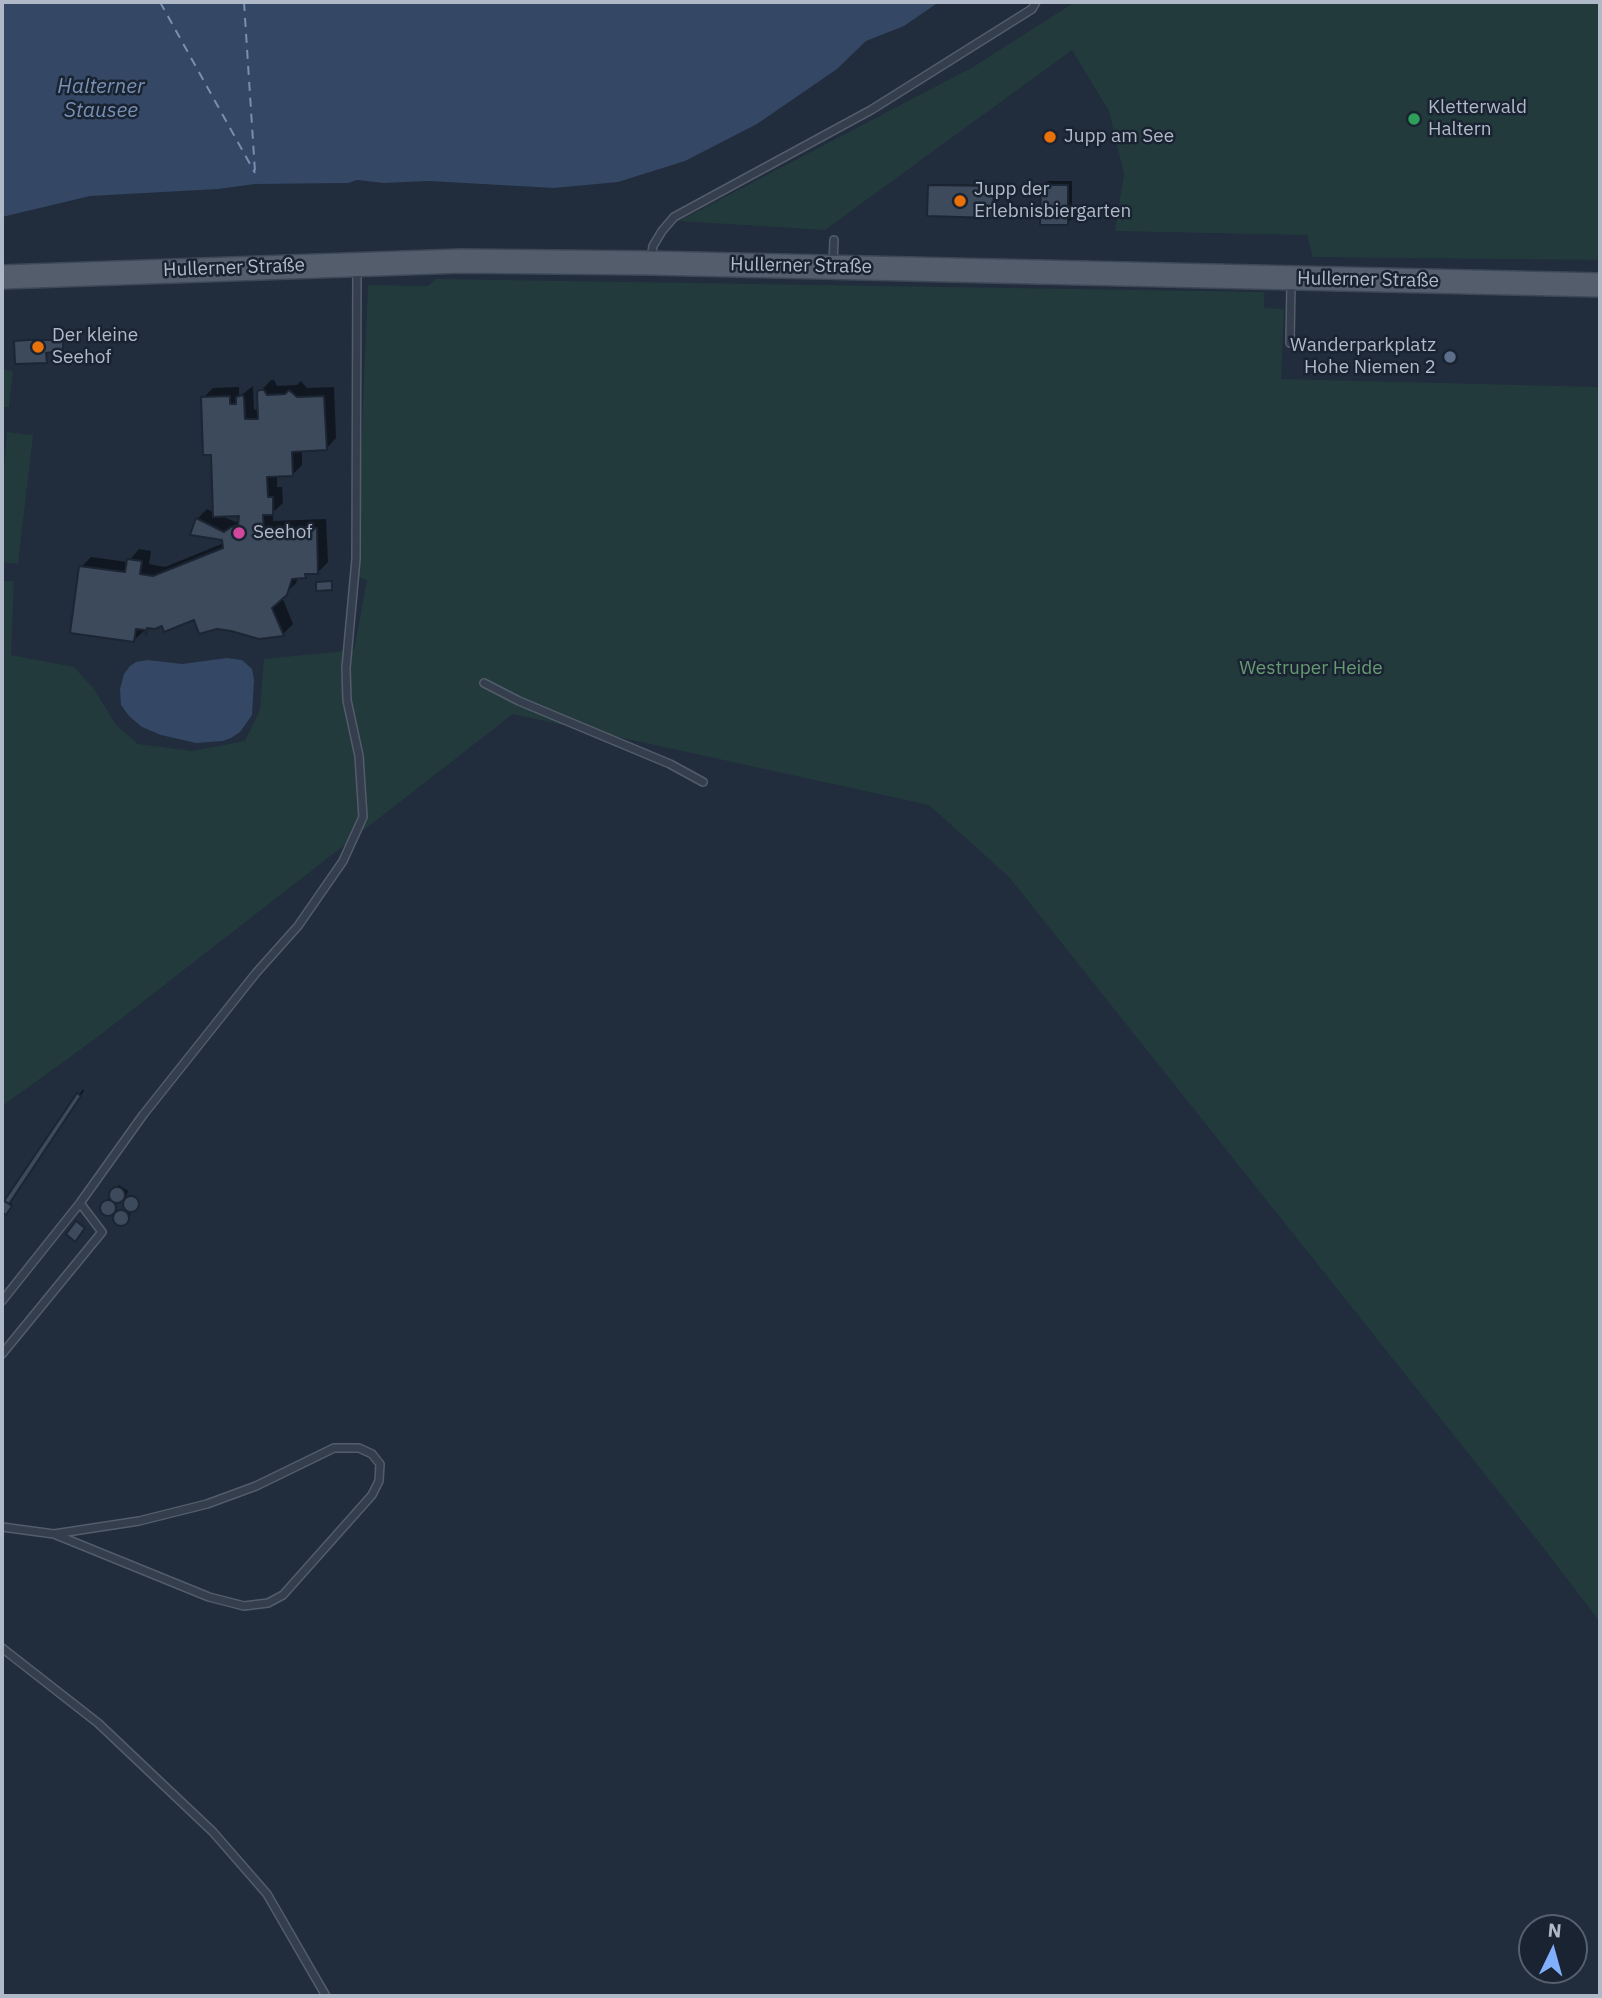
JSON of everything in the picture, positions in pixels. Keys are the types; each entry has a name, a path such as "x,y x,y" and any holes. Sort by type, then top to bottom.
{"main road":[{"name":"Hullerner Straße","path":"2,278 461,261 1600,285"}],"lane":[{"path":"650,263 653,246 674,217 871,110 1032,9 1036,2"},
{"path":"833,267 834,240"},
{"path":"2,1301 80,1203 143,1115 256,973 298,926 343,861 363,817 359,756 346,700 346,668 356,559 357,263"},
{"path":"1290,343 1292,279"},
{"path":"484,683 519,701 670,764 703,782"},
{"path":"2,1354 102,1232 80,1203"},
{"path":"2,1527 54,1534 90,1546 209,1597 244,1605 268,1603 283,1595 372,1494 379,1481 380,1464 372,1454 359,1448 334,1448 256,1486 207,1504 139,1521 54,1534"},
{"path":"2,1648 98,1723 213,1832 267,1894 326,1996"}],"green space":[{"path":"1075,2 1600,2 1600,260 1313,257 1307,235 1115,231 1124,174 1109,111 1072,50 825,230 679,221 973,67"},
{"name":"Westruper Heide","path":"436,279 1264,292 1264,308 1284,309 1281,379 1600,387 1600,1622 1009,877 929,805 513,714 95,1039 2,1106 2,581 14,581 11,655 74,667 94,689 116,725 138,744 192,751 245,741 260,710 264,659 354,650 367,580 356,576 368,285 428,286"},
{"path":"2,369 13,371 9,407 2,407"},
{"path":"7,432 33,435 18,564 2,562 2,492"}],"water":[{"name":"Halterner Stausee","path":"2,2 939,2 904,26 866,41 837,69 757,124 685,161 618,182 554,188 357,180 348,183 255,184 218,189 90,196 2,217"},
{"path":"227,658 242,660 252,669 254,680 252,715 240,732 231,738 196,743 161,735 142,727 121,705 120,689 124,674 136,662 148,660 182,664"}],"building":[{"name":"Jupp der Erlebnisbiergarten","path":"928,185 994,186 993,218 927,216"},
{"path":"1041,185 1068,185 1068,225 1040,225"},
{"name":"Der kleine Seehof","path":"63,340 63,360 55,360 54,352 46,353 47,363 15,364 14,341"},
{"path":"259,390 264,390 267,395 285,394 289,390 297,397 324,396 327,450 292,452 293,476 267,477 268,497 273,497 273,515 263,515 264,530 317,528 318,574 305,574 306,578 292,579 287,595 272,608 284,636 259,639 217,629 199,634 194,620 164,632 162,626 147,628 146,635 145,630 136,629 134,642 70,633 79,566 125,572 127,559 142,561 140,574 153,576 223,548 222,540 190,535 196,518 224,532 238,525 239,516 213,517 211,455 203,455 201,397 230,396 230,404 236,404 236,397 242,395 245,419 258,419"},
{"path":"332,581 332,590 316,591 316,582"},
{"path":"77,1093 81,1096 9,1204 4,1201"},
{"path":"114,1187 120,1187 125,1195 123,1201 114,1203 109,1198 109,1192"},
{"path":"128,1196 134,1196 139,1204 137,1210 128,1212 123,1207 123,1201"},
{"path":"3,1200 12,1206 6,1215 2,1212"},
{"path":"105,1200 111,1200 116,1208 114,1214 105,1216 100,1211 100,1205"},
{"path":"118,1210 124,1210 129,1218 127,1224 118,1226 113,1221 113,1215"},
{"path":"76,1221 85,1228 75,1242 66,1234"}],"ferry route":[{"path":"160,2 255,173"},
{"path":"244,2 255,172"}],"place":[{"name":"Kletterwald Haltern","path":"1414,119"},
{"name":"Jupp am See","path":"1050,137"},
{"name":"Jupp der Erlebnisbiergarten","path":"960,201"},
{"name":"Der kleine Seehof","path":"38,347"},
{"name":"Wanderparkplatz Hohe Niemen 2","path":"1450,357"},
{"name":"Seehof","path":"239,533"}]}
